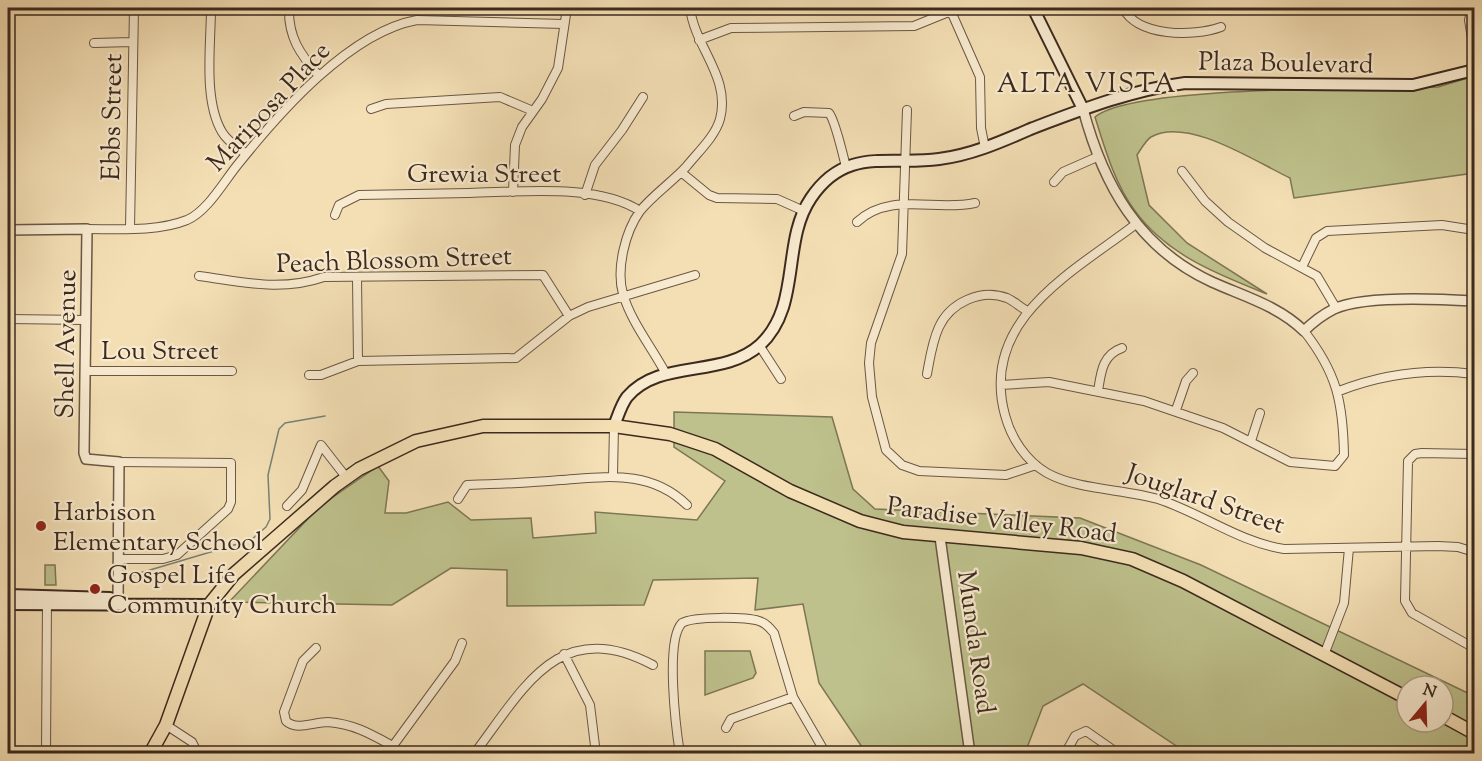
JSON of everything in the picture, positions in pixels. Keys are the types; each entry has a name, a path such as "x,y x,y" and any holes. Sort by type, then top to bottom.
{"main road":[{"path":"1033,8 1083,109"},
{"name":"Plaza Boulevard","path":"759,345 778,320 784,304 795,239 804,211 820,186 846,166 874,159 936,160 985,148 1083,109 1139,90 1185,83 1413,85 1474,70"},
{"path":"614,426 627,397 645,383 666,374 727,363 759,345"},
{"name":"Paradise Valley Road","path":"150,753 166,725 209,605 234,574 346,477 390,452 450,431 483,426 614,426 670,434 697,442 751,467 830,510 903,532 1081,548 1132,559 1183,581 1395,692"},
{"path":"8,595 46,601 209,605"},
{"path":"8,604 46,601"},
{"path":"1455,723 1474,733"}],"street":[{"name":"Ebbs Street","path":"130,228 134,8"},
{"path":"211,8 211,97 215,117 223,134 246,154"},
{"path":"289,8 288,24 293,41 319,75"},
{"path":"513,192 515,145 522,127 551,85 558,68 567,8"},
{"path":"666,374 623,295 624,251 640,211 681,172 706,143 720,122 722,105 720,80 699,40 690,8"},
{"path":"1123,8 1134,22 1152,30 1209,32 1221,27"},
{"path":"1472,8 1469,20 1474,51"},
{"path":"699,40 731,28 915,26 950,9 980,77 981,128 985,148"},
{"name":"Mariposa Place","path":"8,230 155,227 187,220 201,210 246,154 319,75 344,54 404,22 417,20 564,24"},
{"path":"94,44 132,42"},
{"path":"371,109 386,104 500,97 533,111"},
{"path":"585,195 595,165 644,97"},
{"path":"1001,385 1049,382 1176,410 1251,441 1296,464 1335,466 1344,455 1339,391 1322,354 1304,331 1278,311 1195,273 1169,255 1136,224 1115,195 1097,157 1083,109"},
{"path":"907,110 902,254 871,342 869,363 872,397 886,450 902,465 919,471 1006,475 1036,465 1023,451 1009,428 1002,402 1001,385 1007,346 1026,311 1038,299 1136,224"},
{"path":"794,116 804,112 829,113 835,119 836,134 846,166"},
{"path":"1054,182 1063,172 1097,157"},
{"path":"1182,171 1205,201 1228,222 1264,248 1302,267 1323,282 1336,308"},
{"path":"681,172 709,195 717,198 777,199 804,211"},
{"name":"Grewia Street","path":"335,215 339,205 359,195 513,192 585,195 614,199 640,211"},
{"path":"856,222 877,207 903,204 962,206 975,203"},
{"path":"1302,267 1316,238 1327,231 1442,225 1474,230"},
{"name":"Shell Avenue","path":"87,229 86,459 119,462"},
{"name":"Peach Blossom Street","path":"199,276 300,286 324,277 543,275 569,316"},
{"path":"309,375 321,375 358,361 516,358 569,316 623,295 695,275"},
{"path":"357,277 358,361"},
{"path":"927,374 938,330 945,317 961,303 975,297 996,296 1010,299 1026,311"},
{"path":"1304,331 1336,308 1360,303 1435,299 1474,301"},
{"path":"8,319 86,320"},
{"path":"759,345 781,379"},
{"path":"1098,391 1104,362 1113,352 1122,348"},
{"name":"Lou Street","path":"87,371 232,371"},
{"path":"1176,410 1186,381 1193,372"},
{"path":"1339,391 1373,380 1408,373 1474,374"},
{"path":"1251,441 1260,413"},
{"path":"613,475 614,426"},
{"path":"287,506 302,490 321,445 346,477"},
{"path":"1474,454 1422,453 1411,457 1407,466 1406,601 1408,609 1474,648"},
{"path":"118,559 164,559 189,546 228,509 231,501 231,463 119,462 118,559 118,604"},
{"name":"Jouglard Street","path":"1036,465 1066,480 1147,496 1171,504 1263,546 1284,549 1458,547 1474,552"},
{"path":"458,499 467,485 613,475 649,482 676,494 687,505"},
{"name":"Munda Road","path":"940,537 970,753"},
{"path":"1324,655 1344,603 1349,548"},
{"path":"46,601 46,753"},
{"path":"680,753 674,716 675,636 682,623 694,619 757,620 774,633 793,697 826,753"},
{"path":"316,648 303,661 284,712 286,721 294,726 324,722 348,724 361,728 389,749 455,661 462,643"},
{"path":"474,753 534,675 564,654 585,648 608,648 632,654 653,665"},
{"path":"564,654 590,705 596,753"},
{"path":"726,728 731,719 793,697"},
{"path":"166,725 192,742 198,753"},
{"path":"1065,753 1075,736 1086,731 1119,753"}],"green space":[{"path":"1474,76 1474,173 1294,198 1290,178 1221,144 1183,132 1166,132 1147,140 1137,155 1149,205 1187,243 1267,294 1195,262 1162,240 1148,226 1135,211 1122,189 1111,166 1095,117 1118,107 1156,99 1258,91 1438,87"},
{"path":"674,412 832,417 853,489 875,509 1080,518 1201,565 1428,674 1395,674 1395,734 1455,734 1455,687 1474,696 1474,753 1187,753 1083,684 1043,706 1025,753 866,753 819,683 803,604 755,610 758,578 653,580 644,605 507,606 507,570 451,568 392,605 229,602 320,506 378,466 389,481 385,513 406,513 448,502 471,520 531,518 533,538 596,533 595,512 697,520 725,481 674,447"},
{"path":"45,565 55,565 56,585 45,585"},
{"path":"705,651 750,651 756,673 753,678 705,695"}],"waterway":[{"path":"123,578 251,540 266,527 270,519 268,475 279,429 285,423 325,416"}],"place":[{"name":"Harbison Elementary School","path":"41,526"},
{"name":"Gospel Life Community Church","path":"95,589"}],"district":[{"name":"ALTA VISTA","path":"1087,83"}]}
